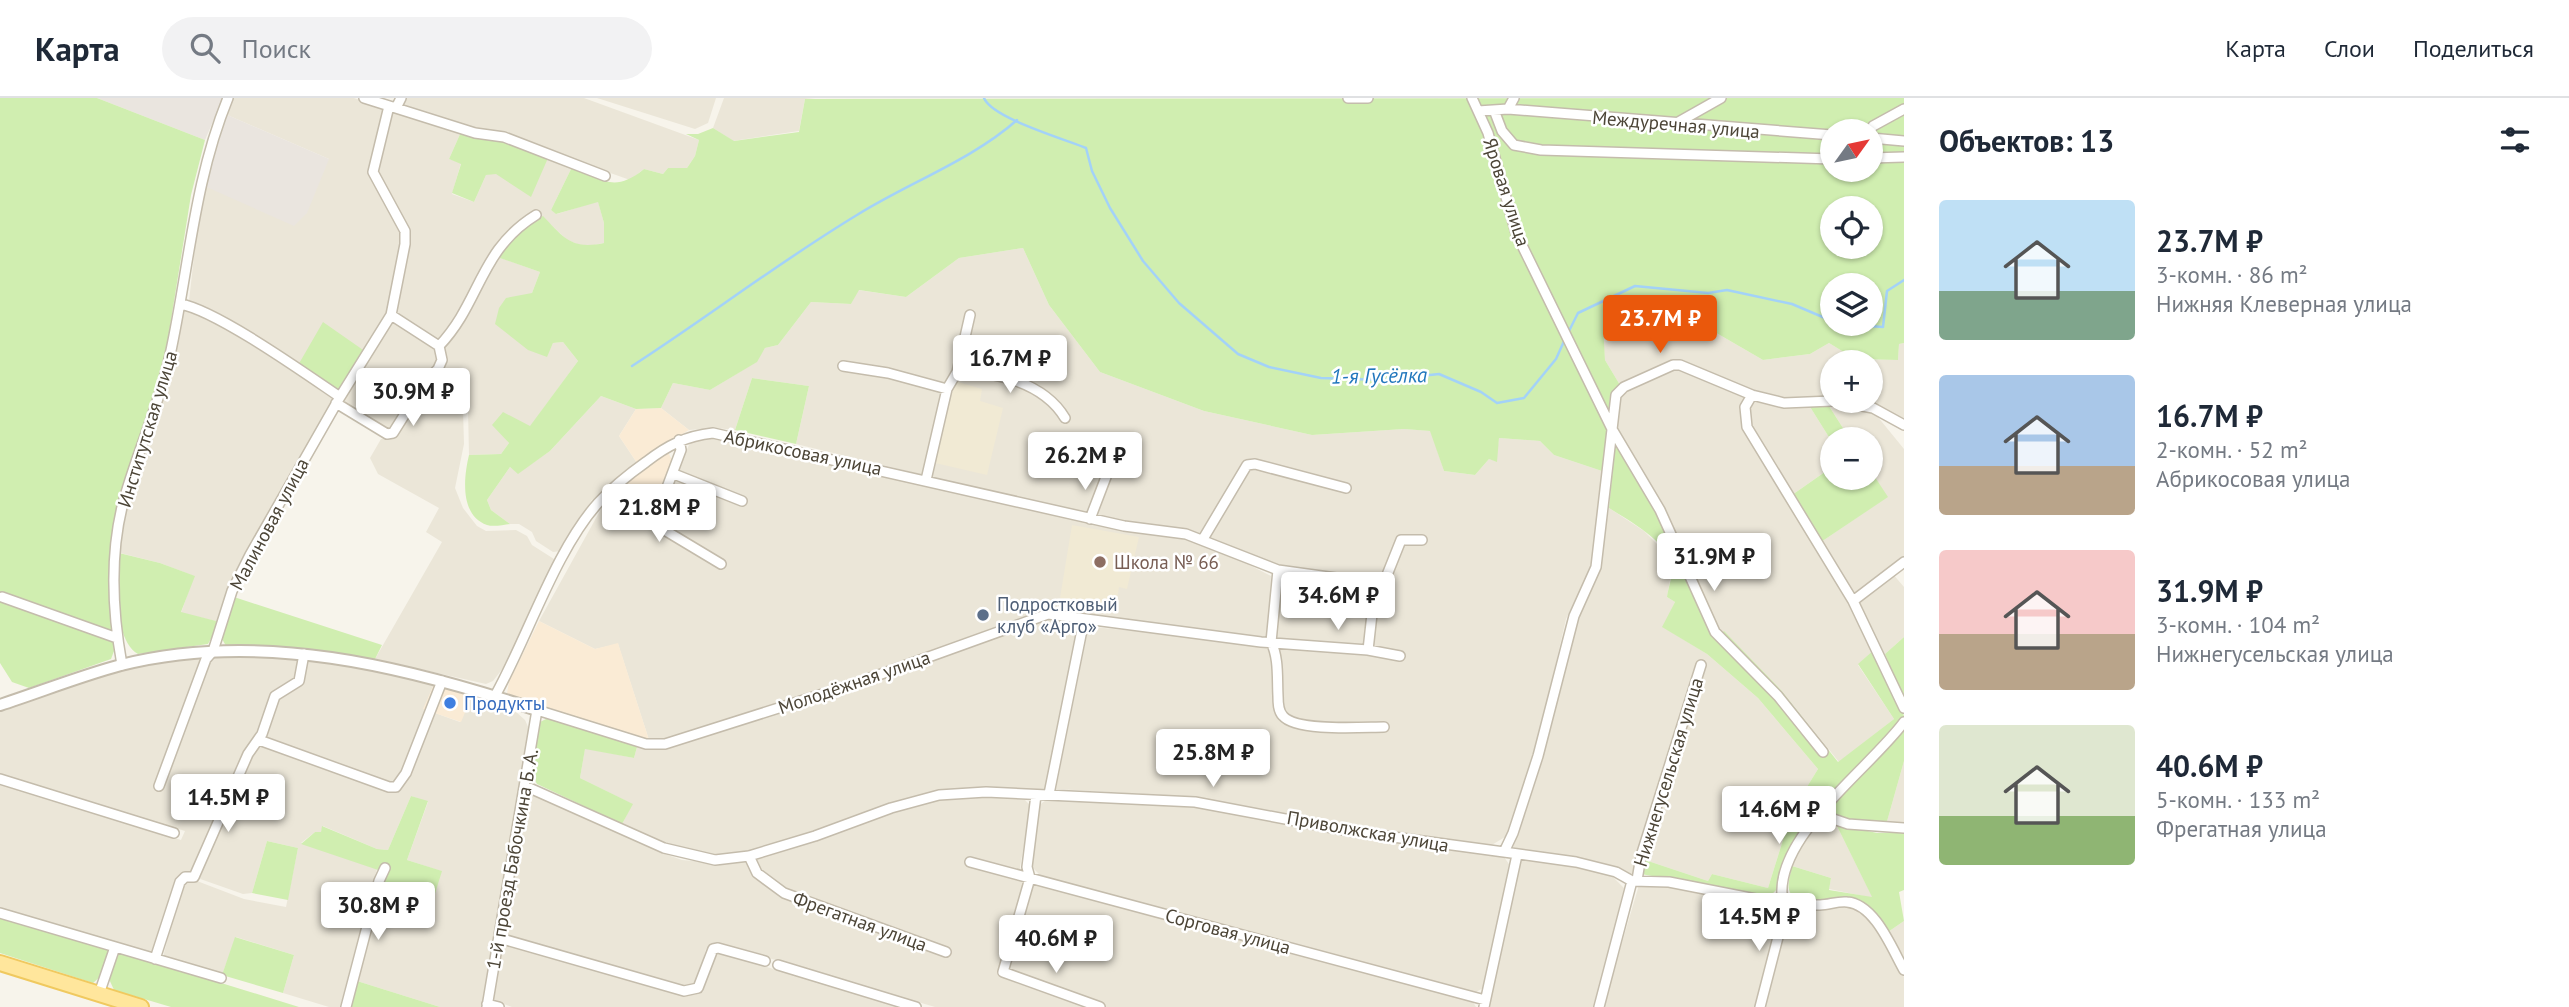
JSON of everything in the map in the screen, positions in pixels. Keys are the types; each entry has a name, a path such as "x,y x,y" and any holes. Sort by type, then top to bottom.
{"main road":[{"path":"0,963 141,1007"}],"street":[{"name":"Институтская улица","path":"122,665 117,638 114,571 122,509 169,359 197,195 211,140 228,98"},
{"path":"364,98 395,104 475,133 504,137 605,176"},
{"path":"1348,98 1368,98"},
{"name":"Яровая улица","path":"1472,98 1488,133 1516,233 1612,429"},
{"path":"1508,109 1514,98"},
{"path":"1675,124 1721,98"},
{"name":"Малиновая улица","path":"213,651 232,591 250,555 338,400 391,315 405,244 405,231 373,172 395,104"},
{"name":"Междуречная улица","path":"1478,111 1508,109 1820,134"},
{"path":"1883,121 1904,109"},
{"path":"1494,110 1502,131 1514,145 1541,150 1820,159"},
{"path":"1883,139 1904,141"},
{"path":"1883,157 1904,156"},
{"path":"439,346 480,284 487,264 502,242 514,228 536,215"},
{"path":"180,304 192,306 240,334 387,434 393,433 442,360 439,346 391,315"},
{"path":"926,480 947,389 957,372 970,315"},
{"path":"1504,852 1513,834 1538,756 1574,616 1596,567 1610,470 1616,395 1624,387 1672,365 1689,367 1752,395 1784,403 1820,402"},
{"path":"843,366 888,373 947,389"},
{"path":"957,372 1005,377 1044,395 1055,403 1065,418"},
{"path":"1752,395 1745,407 1747,427 1853,601 1879,649 1904,708"},
{"path":"1882,413 1904,425"},
{"path":"1612,429 1660,510 1715,632 1778,696 1823,752"},
{"name":"Абрикосовая улица","path":"495,696 581,528 597,504 615,486 679,440 713,433 1090,519 1203,539 1278,570 1358,581 1375,587"},
{"path":"615,486 621,492 651,495 666,490 681,450 679,440"},
{"path":"1203,539 1247,466 1255,464 1346,488"},
{"path":"674,474 742,501"},
{"path":"1090,519 1106,477"},
{"path":"651,495 650,517 656,525 721,565"},
{"path":"1368,650 1375,587 1385,580 1401,540 1422,540"},
{"path":"1853,601 1904,562"},
{"path":"1278,570 1271,642 1275,650 1281,715 1288,721 1327,728 1384,727"},
{"path":"2,597 117,638"},
{"name":"Молодёжная улица","path":"0,705 122,665 213,651 304,654 442,681 646,744 665,744 848,686 1038,617 1060,615 1271,642 1368,650 1400,656"},
{"path":"1049,794 1084,620"},
{"path":"159,786 206,659 213,651"},
{"path":"155,959 180,882 186,877 194,877 248,754 259,740 275,696 299,681 304,654"},
{"name":"Нижнегусельская улица","path":"1599,1007 1641,856 1701,664"},
{"path":"259,740 389,787 396,787 406,773 442,681"},
{"name":"1-й проезд Бабочкина Б. А.","path":"487,1005 537,710"},
{"path":"1760,1007 1785,910 1781,899 1794,849 1819,814 1904,722"},
{"path":"0,779 174,833"},
{"name":"Приволжская улица","path":"525,786 684,855 715,860 748,856 815,836 891,808 939,795 986,792 1195,802 1349,831 1576,862 1616,872 1634,880 1669,882 1766,901 1781,899 1821,905 1848,902 1859,905 1885,935 1904,970"},
{"path":"1036,795 1027,867 1030,878 1003,971 1100,1007"},
{"path":"1819,814 1848,824 1904,828"},
{"path":"1485,1003 1517,855"},
{"name":"Фрегатная улица","path":"748,856 757,873 784,893 946,952"},
{"name":"Сорговая улица","path":"970,862 1485,1003"},
{"path":"346,1007 385,868"},
{"path":"0,913 221,978"},
{"path":"499,938 684,991 698,989 713,949 765,961"},
{"path":"99,994 115,947"},
{"path":"778,965 916,1007"},
{"path":"487,1005 499,1007"}],"shaded area":[{"path":"97,98 223,98 205,140"},
{"path":"232,98 354,98 385,109 372,161 402,233 402,244 391,309 366,352 297,367 189,301 202,185 329,159 225,114"},
{"path":"404,98 584,98 699,140 695,156 687,168 668,168 663,174 644,169 630,180 504,135 476,131 406,108"},
{"path":"597,98 716,98 708,123 695,129"},
{"path":"724,98 815,98 805,99 799,131 733,141 713,128"},
{"path":"392,109 461,132 449,159 461,163 452,194 474,202 486,175 548,158 572,167 551,210 557,214 598,201 604,223 604,243 585,247 567,240 543,217 498,257 540,272 532,293 546,357 553,343 563,342 578,361 530,427 493,424 509,443 501,454 469,455 468,408 463,390 443,366 444,351 395,312 404,220 381,185 377,172"},
{"path":"225,114 329,159 307,213 294,226 202,185"},
{"path":"1023,248 1049,305 1100,372 1204,411 1312,435 1404,429 1431,431 1444,471 1475,475 1489,459 1496,461 1499,438 1540,441 1554,455 1605,472 1592,566 1566,619 1535,754 1511,830 1505,837 1490,846 1351,826 1196,797 1056,789 1088,630 1094,627 1269,645 1282,573 1280,565 1197,534 1097,517 796,444 809,386 752,378 735,430 689,430 661,408 673,383 710,390 756,362 765,348 778,345 811,302 851,304 858,290 906,297 959,258"},
{"path":"194,308 334,398 220,622 181,613 194,576 160,563 120,553 126,510 174,364 182,314 185,309"},
{"path":"1656,315 1694,320 1763,360 1810,354 1829,343 1840,350 1820,350 1820,398 1785,399 1754,392 1681,361 1620,385 1605,360 1602,325"},
{"path":"392,320 437,349 440,361 389,431 343,403 342,399"},
{"path":"1904,343 1904,422 1881,413 1883,413 1883,360 1898,360 1899,344"},
{"path":"1680,368 1744,395 1741,417 1744,429 1852,605 1875,649 1858,665 1894,719 1839,762 1781,690 1724,632 1715,640 1655,511 1615,445 1619,397 1626,390"},
{"path":"434,377 452,384 463,410 464,444 455,488 463,508 477,526 486,531 516,530 527,536 532,545 554,559 555,564 507,663 493,681 486,684 375,659 442,542 426,532 439,508 378,474 370,458 381,439 391,438"},
{"path":"955,381 982,389 980,401 1003,408 987,475 935,463"},
{"path":"601,396 636,409 619,436 637,463 591,501 562,551 553,552 536,541 532,532 519,524 510,524 491,510 487,500 510,467 518,473 550,451"},
{"path":"1753,401 1807,402 1823,427 1820,427 1820,475 1792,495 1749,425 1748,407"},
{"path":"661,408 689,430 637,463 619,436 636,409"},
{"path":"1833,413 1875,413 1904,449 1904,559 1855,593 1851,593 1821,542 1887,497 1883,490 1883,427 1842,427"},
{"path":"711,437 1123,531 1144,531 1210,545 1271,576 1269,634 1261,640 1048,611 847,682 667,740 649,740 618,644 595,649 539,621 601,509 616,493 647,500 667,493 689,445 694,440"},
{"path":"661,454 669,454 674,464 664,486 654,490 628,488 626,483"},
{"path":"1609,508 1644,531 1662,549 1672,568 1667,597 1675,602 1663,627 1707,654 1758,698 1818,769 1792,811 1768,888 1712,874 1708,881 1639,858 1634,876 1630,876 1513,847 1542,757 1579,618 1599,568"},
{"name":"Школа № 66","path":"1072,525 1139,537 1127,589 1119,587 1115,611 1060,598"},
{"path":"1892,573 1904,587 1904,637 1885,654 1858,606 1859,601"},
{"path":"1048,617 1080,623 1045,789 939,791 815,832 747,851 715,856 666,845 622,824 632,804 580,778 585,748 634,758 637,747 645,748"},
{"path":"539,621 595,649 618,643 649,740 514,699 507,693 509,682"},
{"path":"199,655 203,658 189,699 197,696 210,660 214,656 311,658 434,684 424,709 460,722 472,696 515,711 525,720 529,729 483,1007 440,1007 357,981 375,911 425,926 441,871 407,860 428,802 411,796 388,850 377,849 323,826 321,832 315,832 301,843 377,869 340,1007 329,1007 283,993 294,955 236,937 222,975 163,957 182,882 187,879 197,881 244,899 286,907 298,848 267,841 252,893 243,894 186,874 177,881 154,951 149,953 0,910 0,783 181,840 185,831 0,776 0,709 129,666"},
{"path":"434,684 472,696 461,722 423,709"},
{"path":"1904,761 1904,824 1886,825"},
{"path":"533,795 662,853 682,860 716,863 765,856 817,841 892,812 940,800 986,796 1025,800 1031,806 1020,867 1024,883 1000,964 1000,975 1086,1007 935,1007 718,943 706,949 695,986 688,988 510,937 503,931 525,802 528,796"},
{"path":"1049,798 1195,806 1350,834 1504,857 1509,864 1485,987 1476,992 1041,876 1031,866 1038,806"},
{"path":"1824,822 1836,824 1873,898 1829,889 1831,878 1792,866 1796,851 1809,831"},
{"path":"1518,860 1576,866 1613,877 1624,888 1595,1007 1489,1007"},
{"path":"1040,882 1473,1002 1476,1007 1106,1007 1008,970 1031,886"},
{"path":"1639,885 1669,886 1777,906 1781,913 1755,1007 1603,1007"},
{"path":"1847,904 1867,915 1882,937 1904,977 1904,1007 1762,1007 1787,907 1823,908"},
{"path":"1904,921 1904,966 1888,932"},
{"path":"503,945 693,995 703,992 713,954 718,952 898,1007 512,1007 493,1000"}],"green space":[{"path":"0,98 97,98 205,140 191,195 164,364 118,506 109,577 114,651 111,659 29,688 12,682 0,663"},
{"path":"1904,98 1904,343 1899,344 1898,360 1883,360 1883,350 1840,350 1829,343 1810,354 1763,360 1694,320 1656,315 1603,325 1605,360 1620,385 1610,396 1605,472 1554,455 1540,441 1499,438 1497,462 1489,459 1475,475 1444,471 1430,431 1404,429 1312,435 1204,411 1100,372 1049,305 1023,248 959,258 906,297 859,290 851,304 811,302 778,345 765,348 757,362 710,390 673,383 661,408 636,409 601,396 550,451 518,474 510,467 487,500 491,510 510,524 489,526 478,520 472,513 466,494 469,455 501,454 509,443 492,425 503,412 530,426 578,361 563,342 553,343 547,357 528,350 495,324 499,308 506,298 532,293 540,272 497,257 517,230 543,216 569,240 584,245 604,243 604,223 598,202 556,214 551,210 572,167 600,180 625,181 644,169 663,174 668,168 687,168 695,156 699,140 686,134 698,134 713,128 734,141 799,132 805,99"},
{"path":"461,132 503,140 548,158 531,197 496,174 486,175 474,202 452,193 461,164 449,159"},
{"path":"323,322 366,352 338,390 297,367"},
{"path":"752,378 809,386 796,444 735,430"},
{"path":"1807,402 1820,403 1820,413 1833,413 1842,427 1823,427"},
{"path":"1615,445 1618,445 1655,511 1711,634 1715,639 1724,631 1781,690 1838,762 1894,719 1858,664 1875,649 1904,716 1897,729 1806,824 1795,844 1782,880 1773,893 1766,897 1641,874 1642,859 1708,881 1712,874 1768,888 1792,811 1818,769 1758,698 1707,654 1662,627 1675,602 1667,597 1672,569 1664,549 1656,541 1609,508"},
{"path":"1820,475 1820,490 1883,489 1888,497 1821,542 1792,495"},
{"path":"119,553 160,563 195,576 181,612 220,622 208,644 138,654 130,647 120,623 118,608"},
{"path":"234,597 382,645 375,659 293,647 226,646 221,637"},
{"path":"1904,637 1904,699 1885,654"},
{"path":"548,718 637,747 634,758 585,749 580,778 633,804 622,824 537,784 530,771 540,722"},
{"path":"1904,729 1904,761 1886,825 1852,821 1836,814 1833,807 1846,789"},
{"path":"411,796 428,801 407,860 442,871 425,926 375,911 387,873 301,844 315,832 321,832 322,826 377,849 388,850"},
{"path":"1836,824 1877,833 1904,832 1904,890 1899,892 1904,921 1888,932 1871,911 1795,898 1790,891 1792,866 1831,878 1829,890 1872,897"},
{"path":"267,841 298,848 288,900 252,893"},
{"path":"0,917 106,947 110,954 101,976 93,983 0,953"},
{"path":"235,937 294,955 283,993 222,975"},
{"path":"119,953 299,1007 171,1007 114,990 109,979"},
{"path":"357,981 440,1007 351,1007"}],"waterway":[{"name":"1-я Гусёлка","path":"984,98 990,106 1014,120 1086,148 1092,171 1110,208 1143,261 1179,303 1238,354 1269,367 1321,378 1384,380 1439,374 1481,392 1497,403 1524,398 1556,359 1565,339"},
{"path":"632,366 828,233 980,147 1017,120"},
{"name":"1-я Гусёлка","path":"1883,327 1887,291 1904,280"},
{"name":"1-я Гусёлка","path":"1568,333 1578,313 1635,286 1708,293 1727,290 1792,304 1820,316"}],"place":[{"name":"Школа № 66","path":"1100,562"},
{"name":"Подростковый клуб «Арго»","path":"983,615"},
{"name":"Продукты","path":"450,703"}]}
